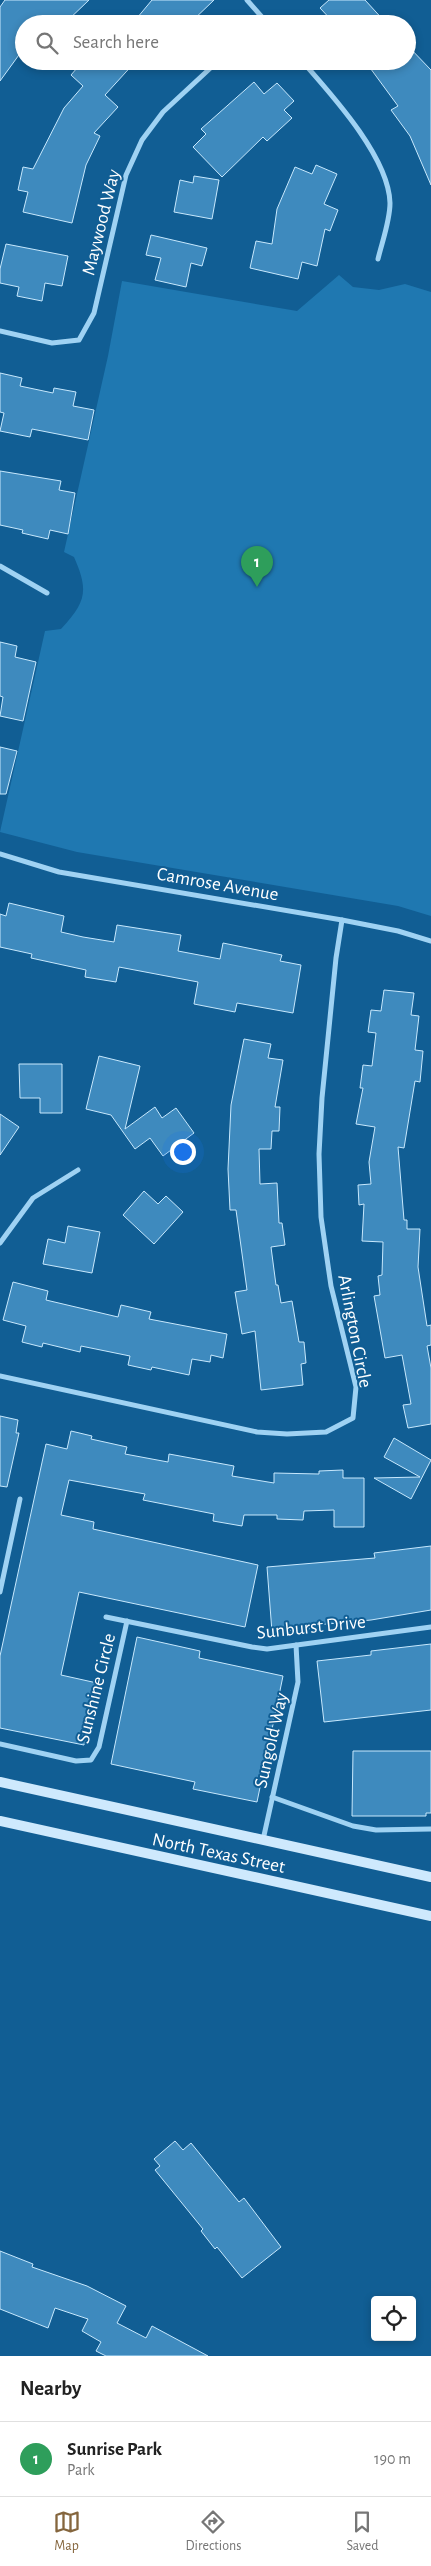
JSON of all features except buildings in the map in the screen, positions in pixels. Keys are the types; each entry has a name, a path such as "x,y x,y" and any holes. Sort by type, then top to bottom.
{"main road":[{"name":"North Texas Street","path":"0,1782 431,1877"},
{"name":"North Texas Street","path":"0,1821 431,1916"}],"street":[{"path":"247,0 260,15"},
{"name":"Maywood Way","path":"0,331 52,343 79,340 94,313 126,175 142,140 163,112 208,70"},
{"path":"310,70 336,101 371,150 385,177 390,203 378,260"},
{"path":"0,566 47,593"},
{"name":"Camrose Avenue","path":"0,854 60,872 342,920 398,931 431,942"},
{"name":"Arlington Circle","path":"0,1376 258,1432 287,1434 326,1432 353,1418 356,1387 331,1286 321,1216 319,1154 323,1089 336,958 342,920"},
{"path":"0,1242 33,1198 78,1170"},
{"path":"0,1591 20,1499"},
{"name":"Sunburst Drive","path":"106,1617 252,1648 296,1645 431,1626"},
{"name":"Sunshine Circle","path":"0,1744 76,1761 90,1760 98,1747 127,1621"},
{"name":"Sungold Way","path":"263,1840 298,1682 296,1645"},
{"path":"272,1797 352,1826 376,1830 431,1829"}],"shaded area":[{"path":"339,275 353,287 379,290 405,284 431,292 431,916 398,906 77,852 0,832 45,631 61,629 76,611 82,596 82,579 79,569 74,557 64,552 108,356 122,281 297,311"}],"place":[{"name":"Sunrise Park","path":"257,587"}]}
